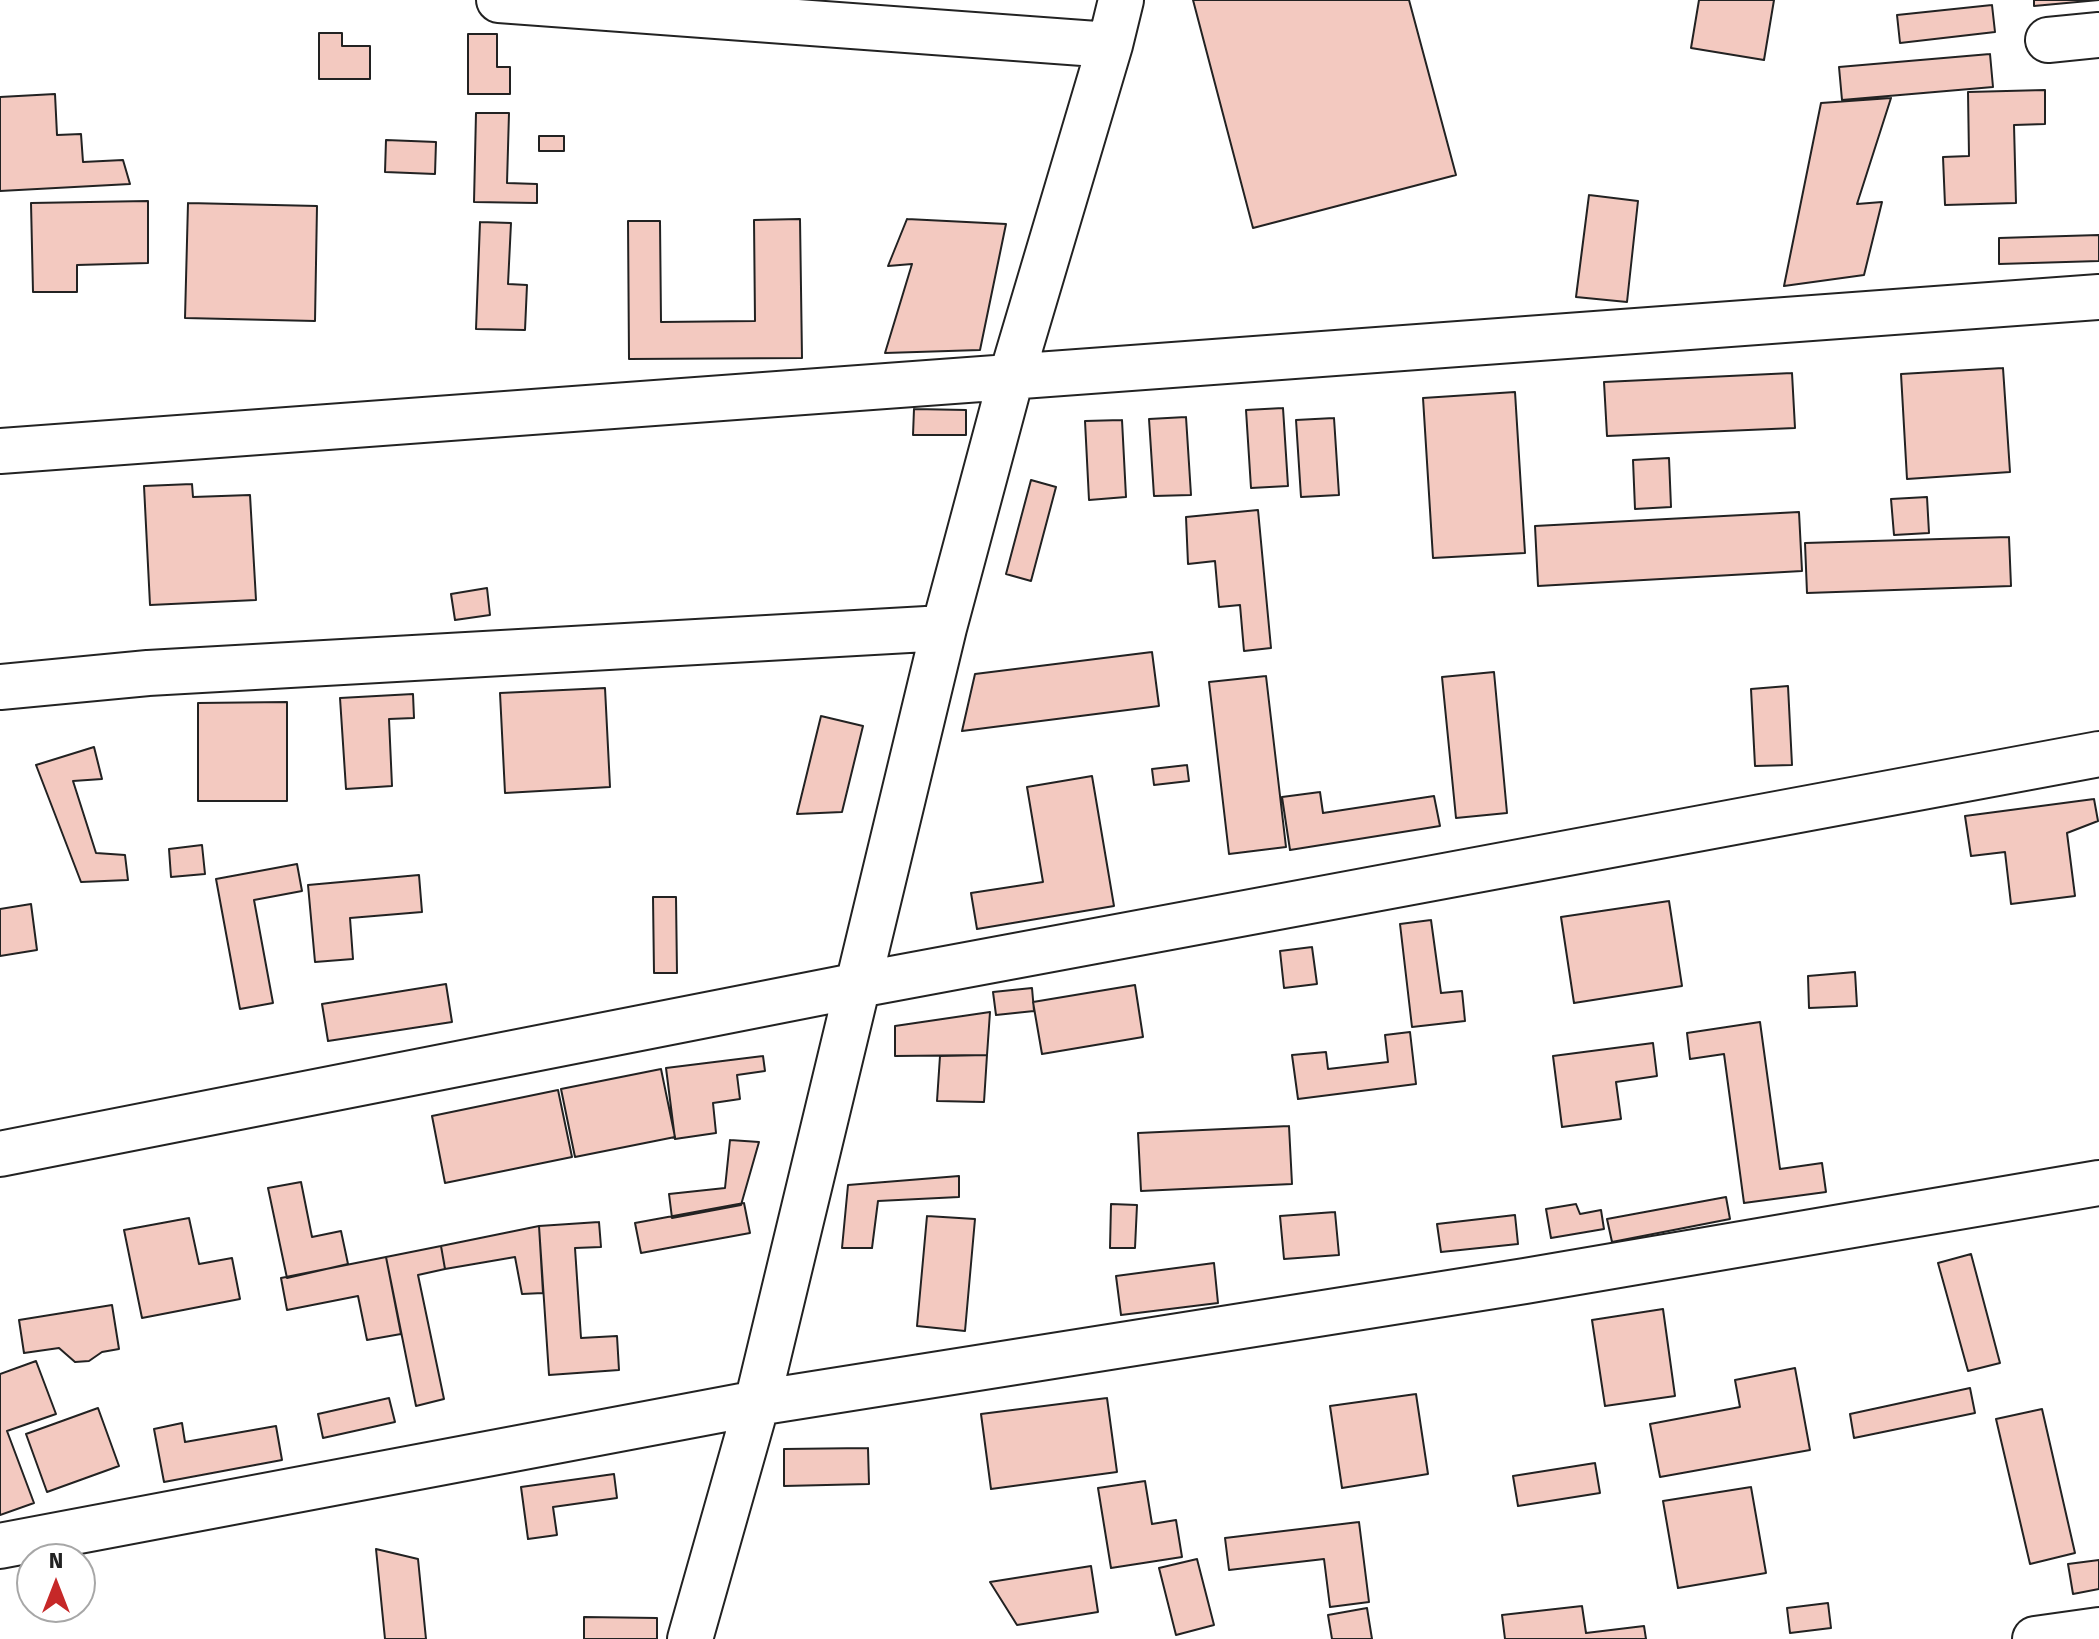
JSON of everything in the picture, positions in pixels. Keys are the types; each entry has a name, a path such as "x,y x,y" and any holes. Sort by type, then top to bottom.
{"street":[{"path":"499,0 1110,45"},
{"path":"690,1639 757,1403 944,628 1011,378 1121,0"},
{"path":"2048,40 2099,35"},
{"path":"0,451 2099,297"},
{"path":"0,687 148,673 944,628"},
{"path":"0,1154 859,985 2099,754"},
{"path":"0,1546 757,1403 1509,1284 2099,1183"},
{"path":"2035,1639 2099,1630"}],"building":[{"path":"1193,0 1409,0 1456,175 1253,228"},
{"path":"1699,0 1774,0 1764,60 1691,48"},
{"path":"2034,0 2099,0 2034,6"},
{"path":"1992,5 1995,32 1900,43 1897,15"},
{"path":"319,33 342,33 342,46 370,46 370,79 319,79"},
{"path":"468,34 497,34 497,67 510,67 510,94 468,94"},
{"path":"1990,54 1993,87 1842,100 1839,67"},
{"path":"2045,90 2045,124 2014,125 2016,203 1945,205 1943,157 1969,156 1968,92"},
{"path":"55,94 57,135 81,134 83,162 123,160 130,184 0,191 0,97"},
{"path":"1891,98 1857,204 1882,202 1864,275 1784,286 1821,103"},
{"path":"476,113 509,113 507,183 537,184 537,203 474,202"},
{"path":"539,136 564,136 564,151 539,151"},
{"path":"386,140 436,142 435,174 385,172"},
{"path":"1589,195 1638,201 1627,302 1576,297"},
{"path":"148,201 148,263 77,265 77,292 33,292 31,203"},
{"path":"188,203 317,206 315,321 185,318"},
{"path":"800,219 802,358 629,359 628,221 660,221 661,322 755,321 754,220"},
{"path":"907,219 1006,224 980,350 885,353 912,264 888,266"},
{"path":"480,222 511,223 508,284 527,285 525,330 476,329"},
{"path":"2099,235 2099,261 1999,264 1999,238"},
{"path":"2003,368 2010,472 1907,479 1901,374"},
{"path":"1792,373 1795,428 1607,436 1604,382"},
{"path":"1515,392 1525,553 1433,558 1423,398"},
{"path":"1283,408 1288,486 1251,488 1246,410"},
{"path":"914,409 966,410 966,435 913,435"},
{"path":"1186,417 1191,495 1154,496 1149,419"},
{"path":"1334,418 1339,495 1301,497 1296,420"},
{"path":"1122,420 1126,497 1089,500 1085,421"},
{"path":"1669,458 1671,507 1635,509 1633,460"},
{"path":"1031,480 1056,487 1031,581 1006,574"},
{"path":"192,484 193,497 250,495 256,600 150,605 144,486"},
{"path":"1927,497 1929,533 1894,535 1891,499"},
{"path":"1258,510 1271,648 1244,651 1240,605 1219,607 1215,561 1188,564 1186,517"},
{"path":"1799,512 1802,571 1538,586 1535,526"},
{"path":"2009,537 2011,586 1807,593 1805,543"},
{"path":"487,588 490,615 455,620 451,594"},
{"path":"1152,652 1159,706 962,731 975,674"},
{"path":"1494,672 1507,813 1456,818 1442,677"},
{"path":"1266,676 1286,847 1229,854 1209,682"},
{"path":"1788,686 1792,765 1755,766 1751,689"},
{"path":"605,688 610,787 505,793 500,693"},
{"path":"413,694 414,718 389,719 392,786 346,789 340,698"},
{"path":"287,702 287,801 198,801 198,703"},
{"path":"821,716 863,726 842,812 797,814"},
{"path":"94,747 102,779 73,781 96,853 125,855 128,880 81,882 36,765"},
{"path":"1187,765 1189,781 1154,785 1152,769"},
{"path":"1092,776 1114,906 977,929 971,893 1043,882 1027,787"},
{"path":"1320,792 1323,813 1434,796 1440,826 1290,850 1282,797"},
{"path":"2094,799 2098,821 2067,833 2075,896 2011,904 2005,852 1971,856 1965,816"},
{"path":"202,845 205,874 171,877 169,849"},
{"path":"297,864 302,891 254,900 273,1003 240,1009 216,879"},
{"path":"419,875 422,912 350,918 353,959 315,962 308,885"},
{"path":"653,897 676,897 677,973 654,973"},
{"path":"1669,901 1682,986 1574,1003 1561,917"},
{"path":"31,904 37,950 0,956 0,909"},
{"path":"1431,920 1441,993 1462,991 1465,1021 1412,1027 1400,924"},
{"path":"1312,947 1317,984 1284,988 1280,951"},
{"path":"1855,972 1857,1006 1809,1008 1808,976"},
{"path":"446,984 452,1022 328,1041 322,1004"},
{"path":"1135,985 1143,1037 1042,1054 1033,1002"},
{"path":"1032,988 1034,1011 996,1015 993,992"},
{"path":"990,1012 987,1055 895,1056 895,1026"},
{"path":"1760,1022 1780,1169 1822,1163 1826,1192 1744,1203 1724,1054 1690,1059 1687,1033"},
{"path":"1410,1032 1416,1084 1298,1099 1292,1055 1326,1052 1328,1069 1388,1062 1385,1035"},
{"path":"1653,1043 1657,1076 1616,1082 1621,1119 1562,1127 1553,1056"},
{"path":"987,1055 984,1102 937,1101 940,1056"},
{"path":"763,1056 765,1071 737,1075 740,1099 713,1103 716,1133 675,1139 666,1068"},
{"path":"661,1069 675,1137 575,1157 561,1089"},
{"path":"558,1090 572,1157 445,1183 432,1116"},
{"path":"1289,1126 1292,1184 1141,1191 1138,1133"},
{"path":"730,1140 759,1142 741,1205 672,1218 669,1194 725,1188"},
{"path":"959,1176 959,1197 878,1201 872,1248 842,1248 848,1185"},
{"path":"301,1182 312,1237 341,1231 348,1264 287,1278 268,1188"},
{"path":"1726,1197 1730,1219 1612,1242 1607,1219"},
{"path":"744,1203 750,1233 641,1253 635,1223"},
{"path":"1111,1204 1137,1205 1135,1248 1110,1248"},
{"path":"1576,1204 1580,1214 1601,1210 1604,1229 1551,1238 1546,1209"},
{"path":"1335,1212 1339,1255 1284,1259 1280,1216"},
{"path":"1515,1215 1518,1244 1441,1252 1437,1224"},
{"path":"927,1216 975,1219 965,1331 917,1326"},
{"path":"189,1218 199,1264 232,1258 240,1299 142,1318 124,1230"},
{"path":"599,1222 601,1247 575,1248 581,1338 617,1336 619,1370 549,1375 539,1226"},
{"path":"539,1226 543,1293 522,1294 515,1257 445,1269 441,1246"},
{"path":"441,1246 445,1269 418,1275 444,1399 416,1406 386,1257"},
{"path":"1971,1254 2000,1363 1968,1371 1938,1263"},
{"path":"386,1257 401,1334 367,1340 358,1296 287,1310 281,1278"},
{"path":"1214,1263 1218,1303 1121,1315 1116,1276"},
{"path":"112,1305 119,1349 102,1352 89,1361 75,1362 59,1348 24,1353 19,1320"},
{"path":"1663,1309 1675,1396 1605,1406 1592,1320"},
{"path":"36,1361 56,1414 7,1431 34,1503 0,1515 0,1374"},
{"path":"1795,1368 1810,1450 1660,1477 1650,1424 1740,1407 1735,1380"},
{"path":"1970,1388 1975,1413 1854,1438 1850,1414"},
{"path":"1416,1394 1428,1474 1342,1488 1330,1406"},
{"path":"389,1398 395,1422 323,1438 318,1414"},
{"path":"1107,1398 1117,1472 991,1489 981,1414"},
{"path":"98,1408 119,1466 47,1492 26,1434"},
{"path":"2042,1409 2075,1553 2030,1564 1996,1419"},
{"path":"182,1423 185,1442 276,1426 282,1460 164,1482 154,1429"},
{"path":"868,1448 869,1484 784,1486 784,1449"},
{"path":"1595,1463 1600,1493 1518,1506 1513,1476"},
{"path":"614,1474 617,1498 553,1507 557,1535 528,1539 521,1487"},
{"path":"1145,1481 1152,1524 1176,1520 1182,1557 1111,1568 1098,1488"},
{"path":"1751,1487 1766,1573 1678,1588 1663,1501"},
{"path":"1359,1522 1369,1602 1330,1607 1324,1559 1229,1570 1225,1538"},
{"path":"376,1549 418,1559 426,1639 385,1639"},
{"path":"1197,1559 1214,1625 1176,1635 1159,1568"},
{"path":"2099,1560 2099,1589 2073,1594 2068,1564"},
{"path":"1091,1566 1098,1612 1017,1625 990,1582"},
{"path":"1828,1603 1831,1628 1790,1633 1787,1608"},
{"path":"1582,1606 1586,1633 1644,1626 1646,1639 1505,1639 1502,1615"},
{"path":"1367,1608 1372,1639 1332,1639 1328,1615"},
{"path":"584,1617 657,1618 657,1639 584,1639"}]}
